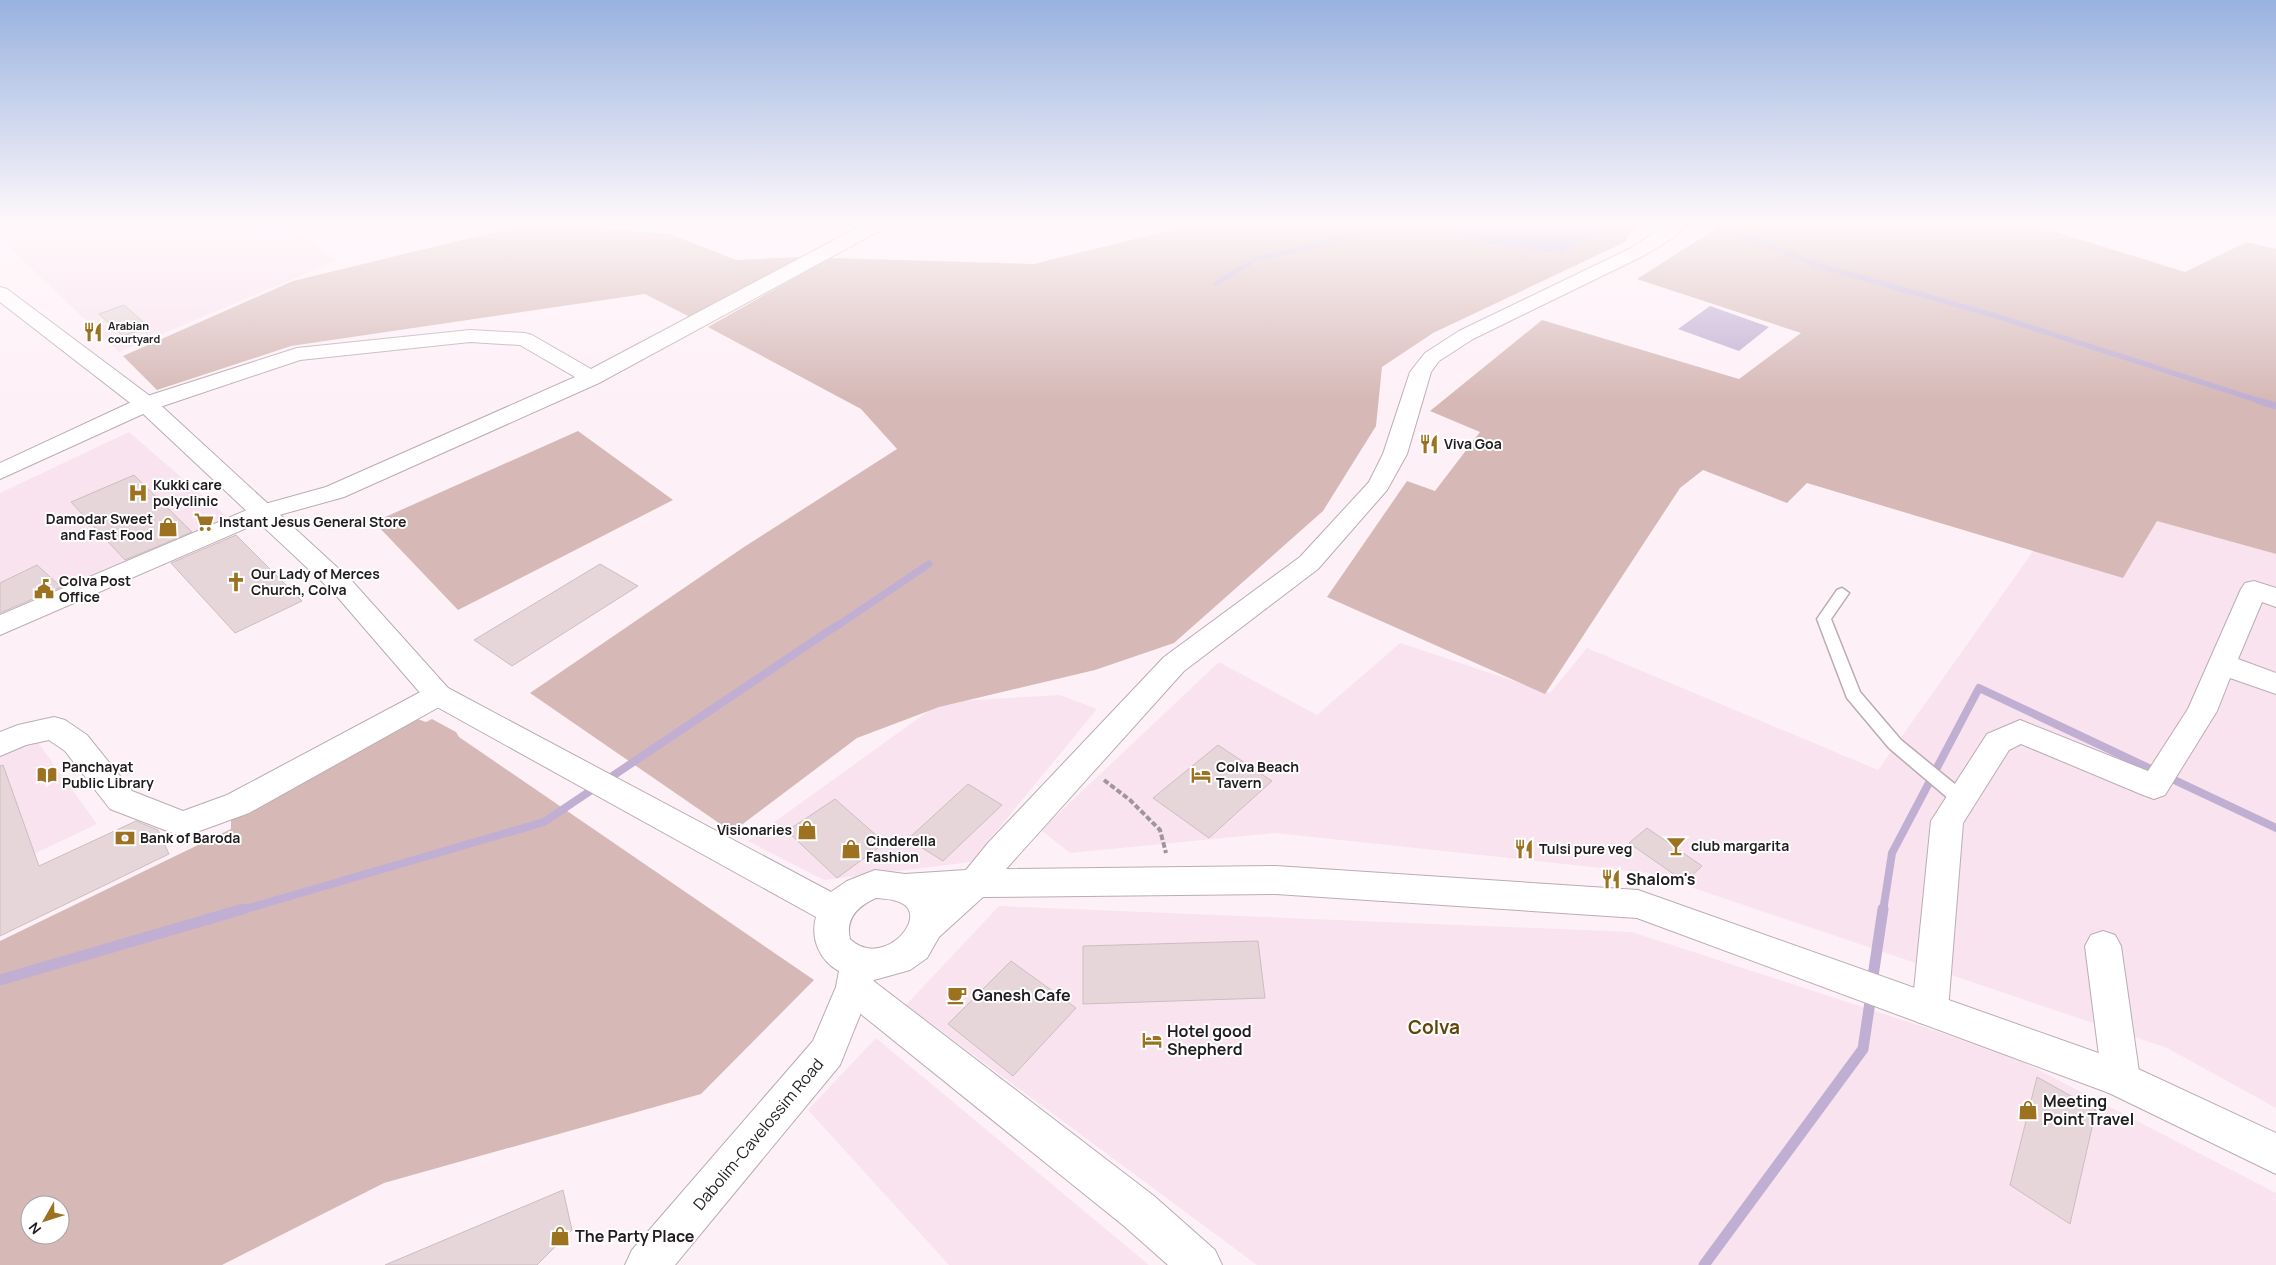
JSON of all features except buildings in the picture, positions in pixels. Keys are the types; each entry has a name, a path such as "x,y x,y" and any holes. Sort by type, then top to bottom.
{"street":[{"path":"0,626 263,512 335,492 591,378 774,280"},
{"path":"857,975 903,957 915,948 928,926 975,883 1000,852 1174,664 1309,563 1380,485 1395,454 1421,372 1432,357 1466,335 1579,280"},
{"path":"0,293 146,404 343,587 438,695 696,837 836,911"},
{"path":"0,472 146,404 297,354 470,336 524,339 591,378"},
{"path":"1930,1010 1947,821 1998,742 2020,731 2154,787 2202,711 2254,589 2276,598"},
{"path":"2222,664 2276,684"},
{"path":"0,745 18,736 54,728 76,743 121,800 183,824 238,804 438,695"},
{"path":"1200,1265 1139,1211 857,975 846,958 836,949 831,937 831,924 836,911 846,899 860,890 875,884 892,884 906,887 975,883 1276,880 1638,904 2121,1079 2276,1154"},
{"path":"906,887 918,895 925,904 928,926"},
{"path":"2103,946 2121,1079"},
{"name":"Dabolim-Cavelossim Road","path":"647,1265 827,1053 857,975"}],"lane":[{"path":"1842,593 1824,619 1854,694 1895,744 1962,799"}],"path":[{"path":"1082,762 1130,800 1160,830 1174,881"}],"shaded area":[{"path":"44,280 290,280 119,352"},
{"path":"760,280 690,317 645,294 291,346 157,390 123,356 293,281"},
{"path":"791,280 1545,280 1433,333 1382,367 1376,426 1323,511 1174,643 1095,670 939,707 857,738 732,832 530,693 744,547 897,449 861,409 708,327"},
{"path":"1640,280 2276,280 2276,554 2157,521 2123,578 1807,483 1787,503 1703,470 1680,488 1545,694 1327,597 1407,481 1435,491 1480,432 1430,411 1542,320 1739,379 1801,333"},
{"path":"1710,306 1769,327 1739,351 1678,329"},
{"path":"578,431 673,500 458,610 374,522"},
{"path":"129,432 233,522 0,621 0,493"},
{"path":"2157,521 2276,554 2276,1108 2167,1048 1649,873 1275,833 1070,853 1041,830 1219,662 1317,715 1400,643 1550,693 1587,648 1878,770 2034,550 2123,578"},
{"path":"1060,695 1097,709 971,862 824,880 748,841 941,702"},
{"path":"409,716 426,722 432,719 456,732 459,737 814,980 701,1094 384,1183 222,1265 0,1265 0,941 231,829 231,817"},
{"path":"37,741 97,824 0,870 0,752"},
{"path":"999,906 1632,932 2010,1055 2276,1193 2276,1265 1257,1265 906,1005"},
{"path":"876,1038 1149,1265 949,1265 808,1110"}],"waterway":[{"path":"1216,284 1222,280"},
{"path":"1870,280 1996,316 2263,402"},
{"path":"2259,401 2276,406"},
{"path":"834,628 929,564"},
{"path":"239,911 544,822 836,626"},
{"path":"1883,911 1892,853 1979,688 2276,828"},
{"path":"0,980 243,909"},
{"path":"1872,983 1883,909"},
{"path":"1704,1265 1863,1049 1871,995"}],"place":[{"name":"Arabian courtyard","path":"93,332"},
{"name":"Viva Goa","path":"1429,444"},
{"name":"Kukki care polyclinic","path":"138,493"},
{"name":"Instant Jesus General Store","path":"204,522"},
{"name":"Damodar Sweet and Fast Food","path":"168,527"},
{"name":"Our Lady of Merces Church, Colva","path":"236,582"},
{"name":"Colva Post Office","path":"44,589"},
{"name":"Panchayat Public Library","path":"47,775"},
{"name":"Colva Beach Tavern","path":"1201,775"},
{"name":"Visionaries","path":"807,830"},
{"name":"Bank of Baroda","path":"125,838"},
{"name":"club margarita","path":"1676,846"},
{"name":"Cinderella Fashion","path":"851,849"},
{"name":"Tulsi pure veg","path":"1524,849"},
{"name":"Shalom's","path":"1611,879"},
{"name":"Ganesh Cafe","path":"957,995"},
{"name":"Hotel good Shepherd","path":"1152,1040"},
{"name":"Meeting Point Travel","path":"2028,1110"},
{"name":"The Party Place","path":"560,1236"}],"district":[{"name":"Colva","path":"1434,1027"}]}
